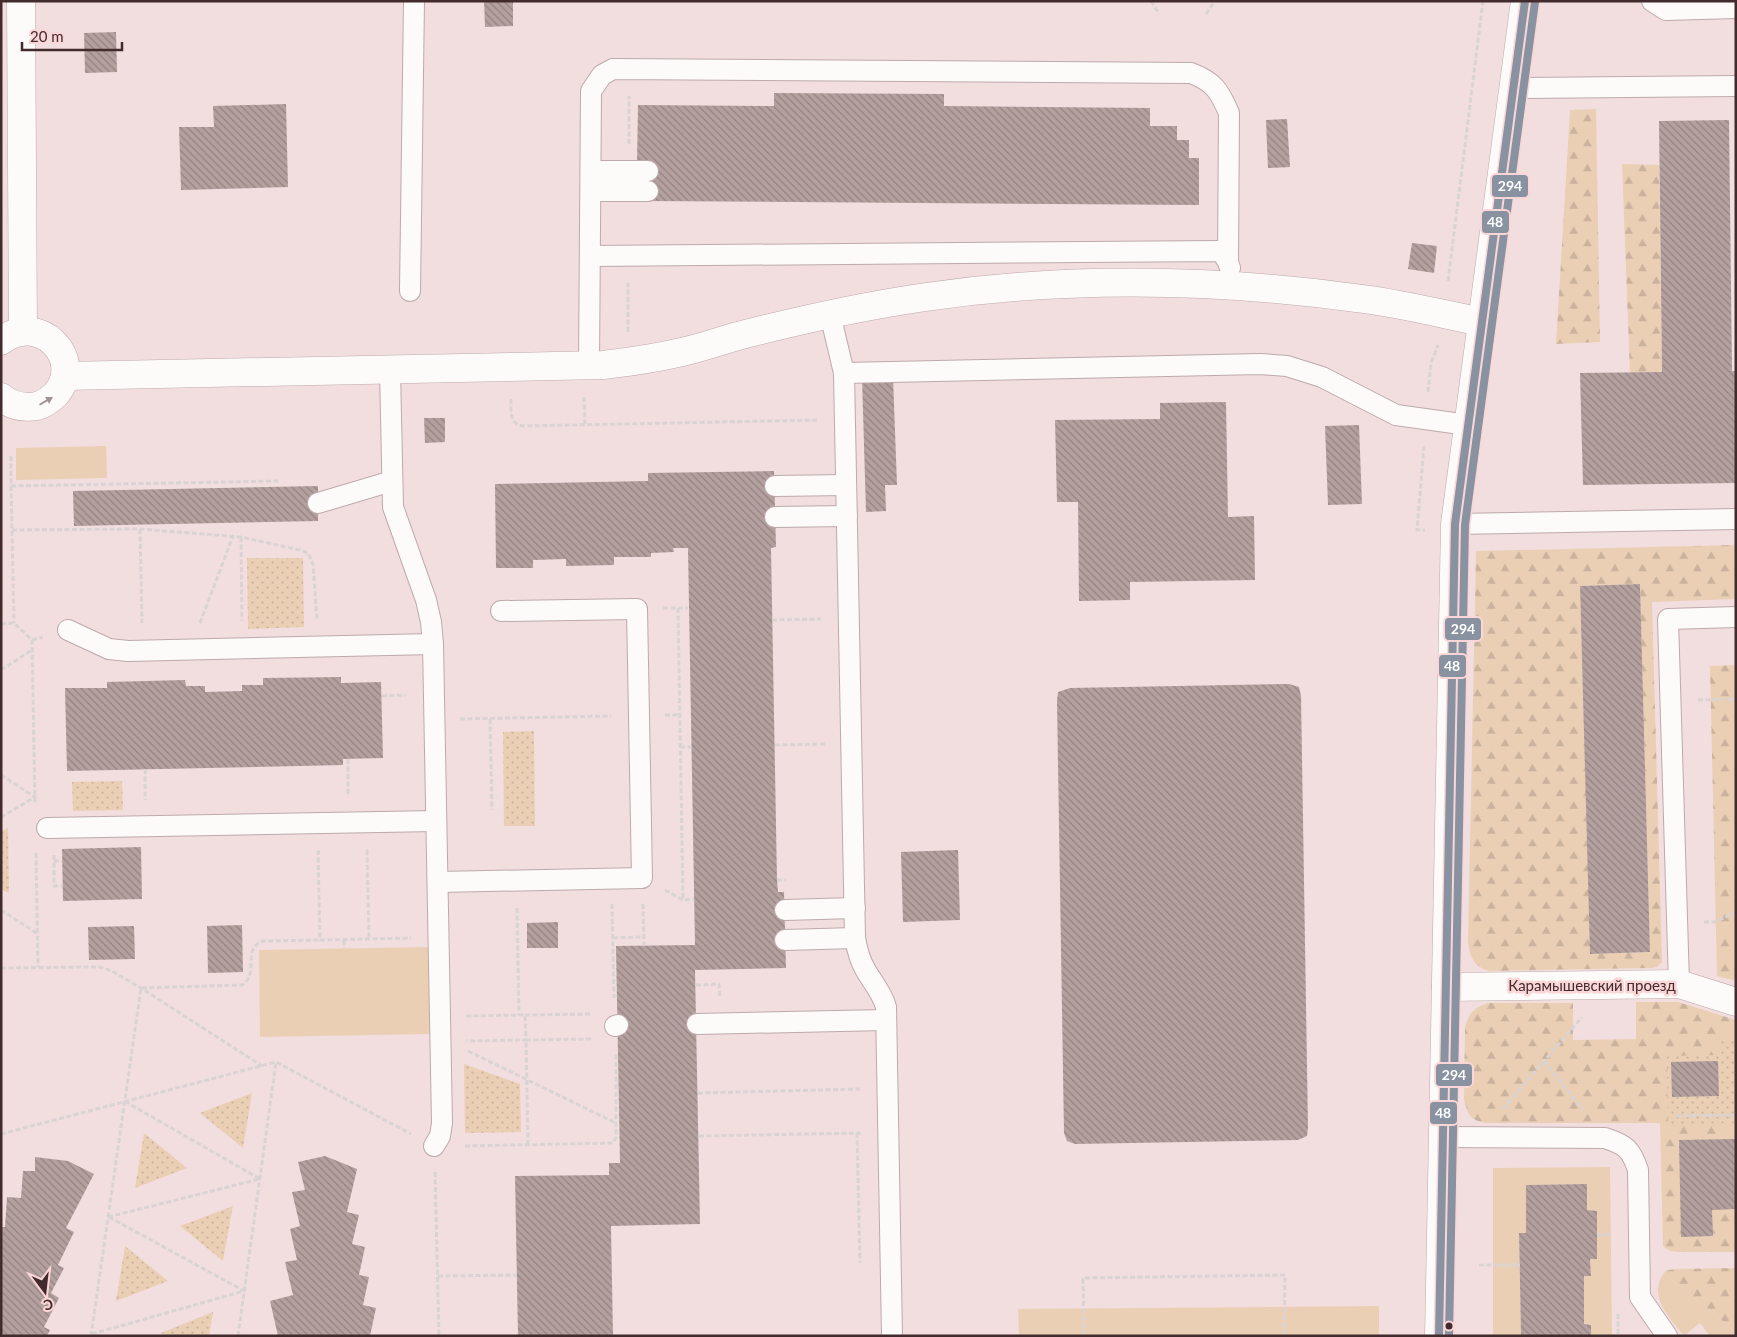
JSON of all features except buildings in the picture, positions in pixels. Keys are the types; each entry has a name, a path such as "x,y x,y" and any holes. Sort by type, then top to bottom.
{"street":[{"path":"3,400 17,406 29,407 42,404 52,398 60,388 65,376 65,364 62,353 55,343 46,336 35,332 12,336 21,1"},
{"path":"1439,1336 1455,524 1525,1"},
{"path":"65,376 589,365 638,361 684,352 738,336 830,314 926,297 1018,287 1126,282 1230,273 1297,290 1366,299 1482,322"},
{"name":"Карамышевский проезд","path":"1446,987 1679,984 1736,1002"}],"lane":[{"path":"410,292 414,1"},
{"path":"1652,1 1666,10 1736,8"},
{"path":"589,365 592,91 602,74 613,69 1190,72 1206,79 1221,93 1230,113 1230,273"},
{"path":"1513,88 1736,86"},
{"path":"591,181 648,181"},
{"path":"590,256 1221,251 1230,273"},
{"path":"830,314 844,373 855,938 865,970 883,997 886,1007 892,1336"},
{"path":"844,373 1261,364 1287,366 1316,375 1396,415 1468,425"},
{"path":"390,370 393,507 426,600 433,644 440,1017 445,1042 442,1124 440,1136 434,1146"},
{"path":"318,503 392,481"},
{"path":"775,486 846,485"},
{"path":"775,517 847,516"},
{"path":"1455,524 1736,519"},
{"path":"438,882 642,878 637,609 501,611"},
{"path":"1679,984 1668,619 1736,617"},
{"path":"68,630 109,649 142,650 433,644"},
{"path":"47,828 436,820"},
{"path":"785,910 854,908"},
{"path":"785,940 855,938"},
{"path":"697,1024 886,1020"},
{"path":"1443,1137 1605,1138 1623,1143 1633,1154 1638,1170 1640,1297 1667,1336"}],"path":[{"path":"1151,1 1159,14"},
{"path":"1206,14 1215,1"},
{"path":"1448,281 1483,1"},
{"path":"584,397 585,424"},
{"path":"511,399 511,417 517,425 845,419"},
{"path":"11,456 14,624"},
{"path":"11,486 278,482"},
{"path":"12,530 140,529 233,536 308,553 311,558 320,647"},
{"path":"140,529 142,650"},
{"path":"189,649 233,536"},
{"path":"241,537 243,648"},
{"path":"678,608 683,900 694,899"},
{"path":"637,609 688,608"},
{"path":"772,620 849,618"},
{"path":"1,624 14,624 32,640"},
{"path":"1,670 32,650"},
{"path":"1670,700 1736,699"},
{"path":"434,720 680,715"},
{"path":"490,719 492,810"},
{"path":"775,745 851,744"},
{"path":"680,747 691,747"},
{"path":"348,759 349,822"},
{"path":"1,775 35,797 1,817"},
{"path":"358,851 367,851 369,939"},
{"path":"320,940 318,852 326,852"},
{"path":"54,861 62,861"},
{"path":"642,878 644,946"},
{"path":"461,1146 608,1144 613,1143 618,1138 616,1123 618,1094 611,879"},
{"path":"516,881 519,1015"},
{"path":"54,886 62,886"},
{"path":"1,910 38,934"},
{"path":"613,938 644,937"},
{"path":"141,988 242,985 249,979 251,974 251,954 257,943 263,941 439,938"},
{"path":"344,940 344,948"},
{"path":"1,968 100,968 121,974 262,1066"},
{"path":"1478,1138 1610,985"},
{"path":"91,1335 141,988"},
{"path":"440,1017 525,1015 615,1026"},
{"path":"525,1015 528,1146"},
{"path":"445,1042 526,1040 615,1026"},
{"path":"445,1042 616,1123"},
{"path":"1544,1061 1605,1138"},
{"path":"238,1336 276,1062"},
{"path":"1,1134 276,1062 434,1146 439,1336"},
{"path":"698,1093 887,1089"},
{"path":"125,1102 260,1179"},
{"path":"1676,1116 1736,1115"},
{"path":"857,1133 860,1263"},
{"path":"699,1136 888,1133"},
{"path":"108,1217 260,1179"},
{"path":"108,1217 244,1291"},
{"path":"1479,1265 1520,1265"},
{"path":"438,1276 517,1275"},
{"path":"1084,1336 1083,1278 1285,1275 1284,1336"},
{"path":"91,1335 244,1291"},
{"path":"1618,1308 1618,1336"},
{"path":"91,1335 97,1336"}],"green space":[{"path":"1596,109 1600,342 1556,344 1570,110"},
{"path":"1622,164 1659,165 1662,372 1630,373"},
{"path":"106,446 107,478 16,480 16,448"},
{"path":"1736,545 1736,599 1652,602 1662,962 1657,967 1489,971 1479,967 1472,957 1468,943 1476,551","holes":["1640,584 1650,952 1591,954 1580,586"]},
{"path":"247,558 303,558 304,627 248,629"},
{"path":"1736,665 1736,981 1717,976 1710,666"},
{"path":"534,731 535,826 504,826 503,732"},
{"path":"122,781 123,810 73,811 72,782"},
{"path":"8,828 9,893 1,889 1,832"},
{"path":"429,947 431,1034 260,1037 259,950"},
{"path":"1636,1002 1678,1002 1736,1020 1736,1252 1677,1252 1670,1251 1663,1246 1660,1123 1487,1123 1473,1119 1467,1110 1464,1099 1465,1028 1470,1015 1475,1009 1488,1003 1573,1003 1573,1040 1636,1039"},
{"path":"1719,1039 1736,1039 1736,1123 1668,1124 1667,1056 1720,1055"},
{"path":"464,1064 520,1084 521,1132 465,1133"},
{"path":"252,1093 243,1148 200,1113"},
{"path":"144,1133 187,1168 135,1188"},
{"path":"1610,1167 1612,1336 1591,1336 1591,1325 1584,1324 1584,1276 1591,1276 1590,1259 1597,1258 1597,1211 1587,1210 1586,1184 1526,1185 1526,1233 1519,1233 1521,1336 1493,1336 1493,1168"},
{"path":"233,1206 223,1261 180,1226"},
{"path":"125,1246 168,1281 116,1301"},
{"path":"1736,1268 1736,1332 1664,1273 1668,1270 1677,1269"},
{"path":"1664,1273 1736,1332 1736,1336 1710,1336 1700,1323 1684,1336 1667,1314 1659,1298 1659,1282"},
{"path":"1379,1306 1379,1336 1019,1336 1018,1309"},
{"path":"213,1312 209,1336 164,1336 161,1333"}],"transit line":[{"name":"48","path":"1439,1336 1455,524 1525,1"},
{"name":"294","path":"1449,1336 1465,525 1535,2"}]}
